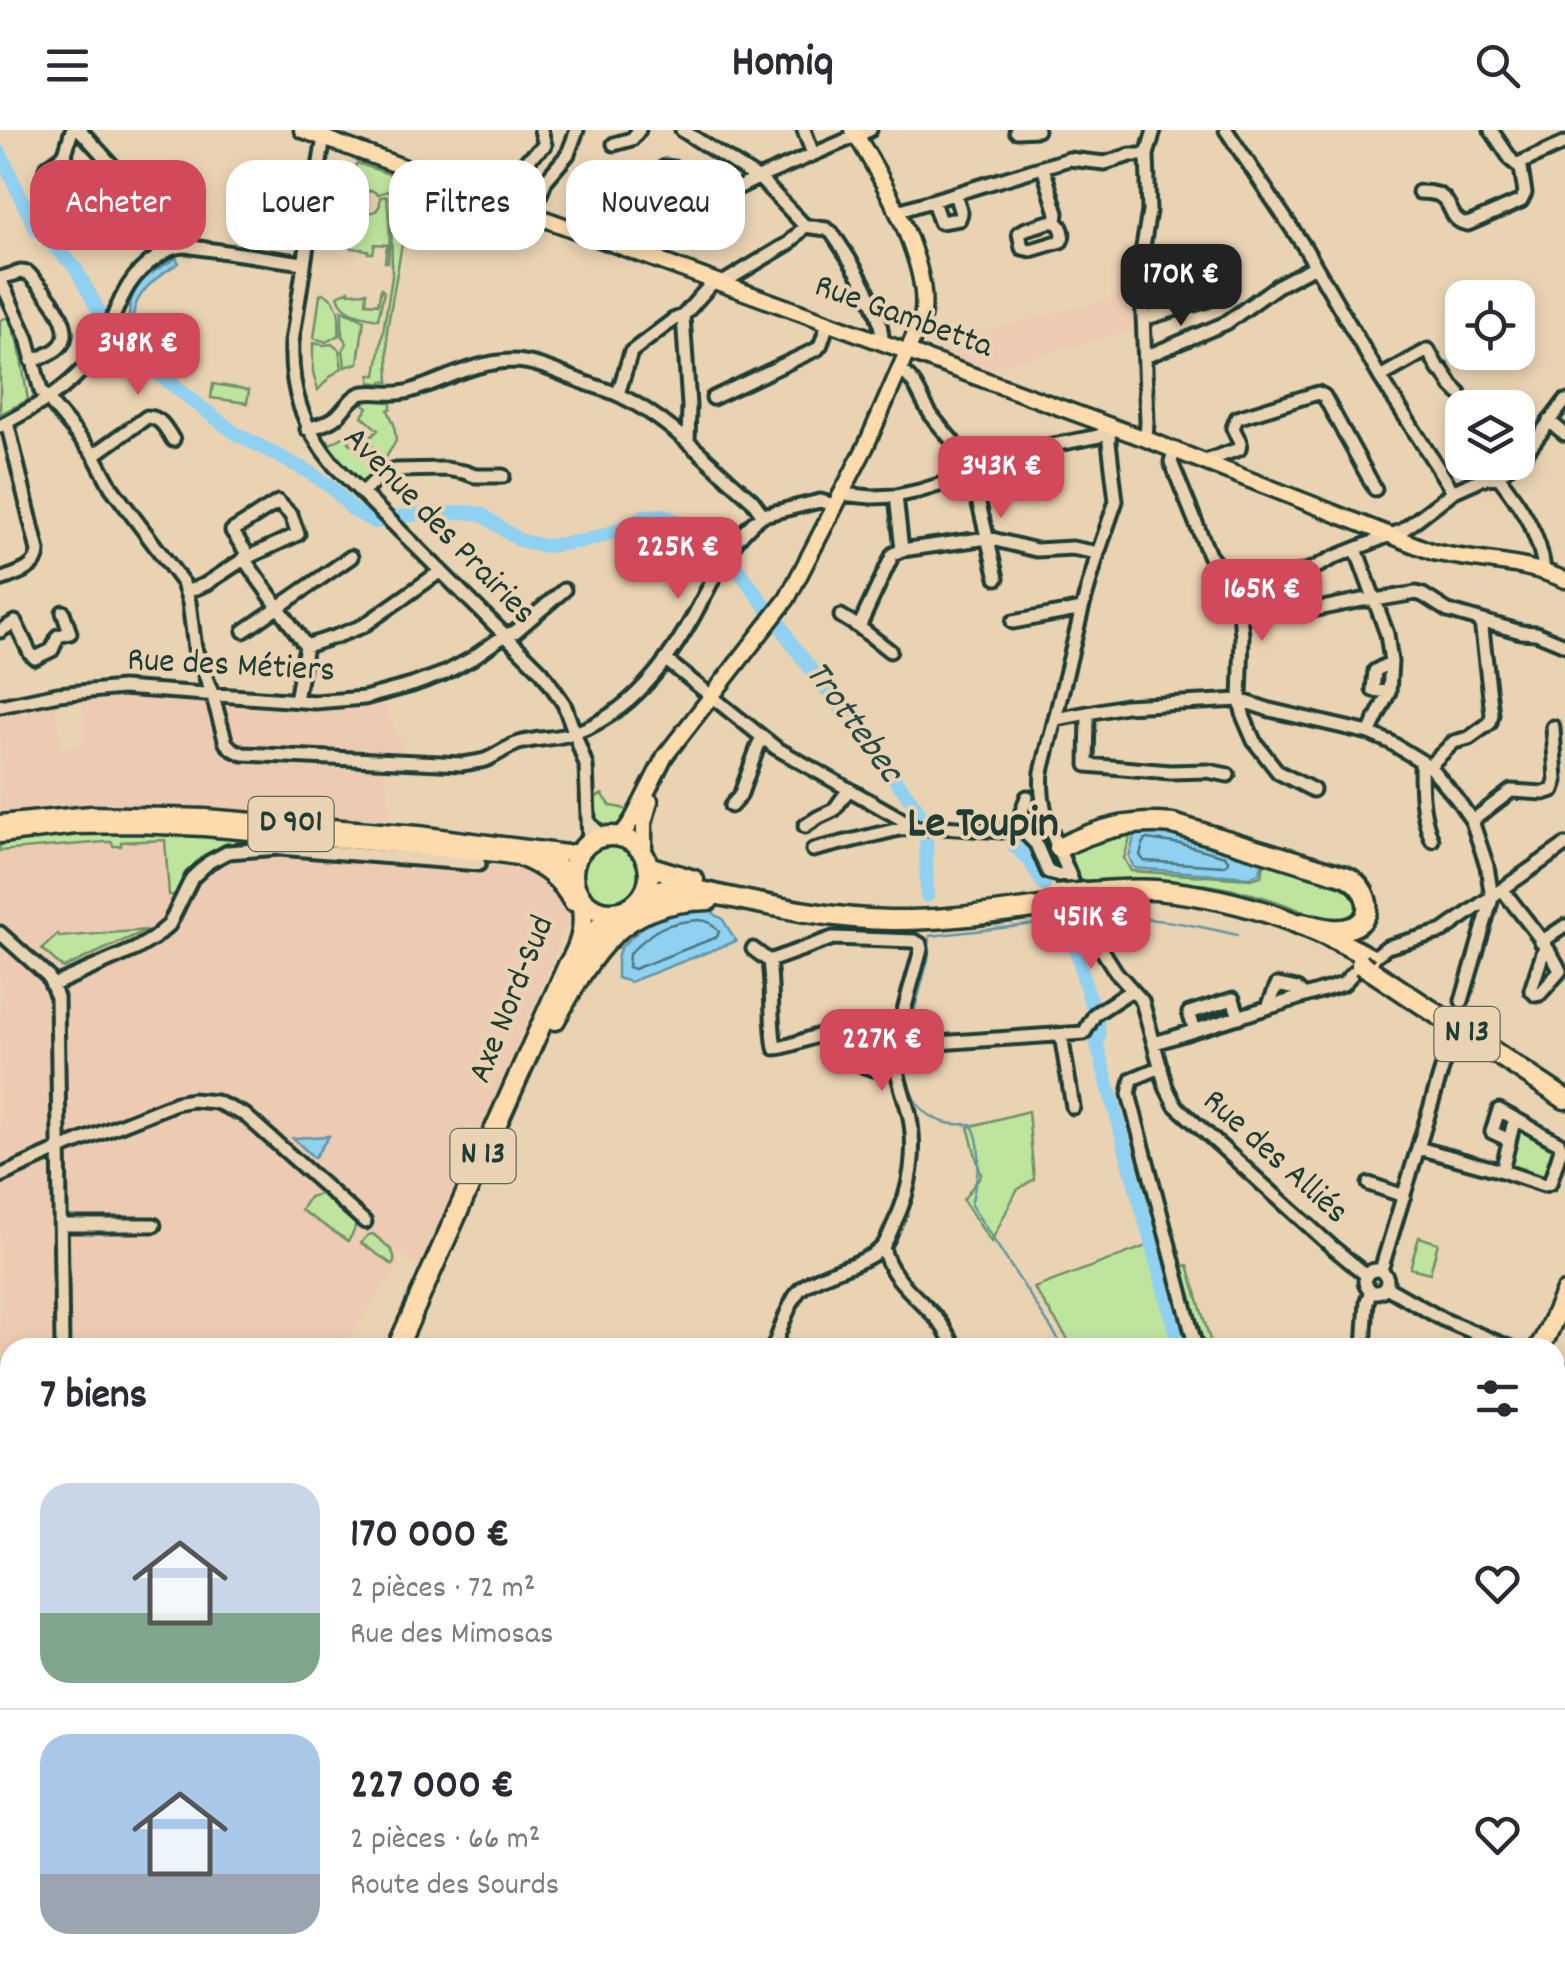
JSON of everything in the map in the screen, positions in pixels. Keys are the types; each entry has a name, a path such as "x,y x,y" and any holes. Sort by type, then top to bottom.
{"highway":[{"path":"1058,848 1115,826 1172,824 1345,876 1362,887 1367,909 1355,926 1335,930 1302,923"},
{"path":"598,842 637,846 646,860 647,887 626,909 616,912 596,908 580,896 573,875 576,858 598,842"},
{"path":"522,857 551,872 572,901 577,928 568,965"},
{"name":"N 13","path":"646,860 703,882 853,907 924,908 1058,900"},
{"name":"N 13","path":"642,896 674,888 850,918 892,920 924,920 1058,900 1080,892 1154,890 1206,896 1302,923 1565,1087"},
{"name":"N 13","path":"1080,892 1234,914 1282,926 1318,941 1369,964 1565,1099"},
{"name":"Axe Nord-Sud","path":"401,1338 575,954 583,930 580,896"},
{"name":"N 13","path":"552,1025 601,946 645,913 659,907 708,900 766,910 779,907"},
{"name":"Axe Nord-Sud","path":"411,1338 575,966 600,926 616,912"},
{"path":"1546,1338 1565,1292"}],"main road":[{"name":"Rue Gambetta","path":"302,130 324,134 392,160"},
{"path":"598,842 627,828 660,762 787,599 900,371 922,318 921,280 898,212 860,132"},
{"name":"Rue Gambetta","path":"546,219 1146,439 1432,552 1544,570 1565,580"},
{"path":"646,860 646,811 678,742"},
{"name":"D 901","path":"0,823 90,814 206,817 476,840 566,853 598,842"},
{"name":"D 901","path":"0,837 76,826 135,825 522,857 555,863 573,875"}],"street":[{"path":"65,154 46,168 45,174 70,205 79,208 91,200 92,192 68,164 65,154 72,130"},
{"path":"80,130 107,160"},
{"path":"526,160 545,145 541,130"},
{"path":"546,180 568,154 576,130"},
{"path":"614,144 632,139 639,130"},
{"path":"804,130 813,154"},
{"path":"1016,131 1038,130"},
{"path":"1146,439 1141,259 1148,211 1147,155 1154,130"},
{"path":"1482,130 1496,151 1515,162"},
{"path":"1419,192 1439,195 1462,224 1521,201 1523,175 1492,130"},
{"path":"1515,162 1565,140 1560,130"},
{"path":"684,131 758,178 805,226 834,234 881,322 882,342"},
{"path":"1231,131 1454,491"},
{"path":"745,184 860,132"},
{"name":"Avenue des Prairies","path":"324,134 292,342 296,391 308,429 334,465 556,690 586,765 589,823 598,842"},
{"path":"898,212 1069,159 1105,162 1147,155"},
{"path":"1043,167 1057,213 1056,222"},
{"path":"933,201 940,222 958,218 961,213 956,194"},
{"path":"618,394 631,352 683,316 718,282 788,243 805,226"},
{"path":"0,580 34,564 38,558 3,424 48,400 73,380 98,349 126,286 149,262 171,250"},
{"path":"206,250 303,263"},
{"path":"656,260 660,250"},
{"path":"1145,357 1226,323 1277,286 1315,266"},
{"path":"32,361 58,349 66,334 64,320 28,274 21,272 0,279 27,338 32,361 40,391 94,455 110,487 178,574 186,592 196,649 226,743 243,754 462,764 478,762 518,744 575,733 631,700 666,660 729,552 748,524 762,514 820,502 896,496 1021,460 1048,446 1100,436 1110,426"},
{"path":"1143,318 1208,300"},
{"path":"683,316 688,443"},
{"path":"713,398 817,349 828,323"},
{"path":"1380,377 1428,350 1455,390"},
{"path":"308,429 338,416 355,396 364,393 390,395 474,366 516,361 542,366 618,394 688,443 752,500 762,514"},
{"path":"900,371 910,376 930,414 961,449 972,475 997,578"},
{"path":"1203,462 1239,449 1233,428 1237,418 1318,393 1324,396 1375,489"},
{"path":"1535,440 1565,401"},
{"path":"94,455 146,417 160,420 173,440"},
{"path":"1549,421 1565,434"},
{"name":"Rue des Alliés","path":"1110,426 1116,501 1082,609 1042,768 1043,811 1102,950 1142,1001 1175,1105 1366,1275"},
{"path":"1174,450 1171,462 1210,555 1238,590 1242,636 1240,700 1244,718 1254,741 1278,772 1314,790"},
{"path":"362,493 384,473 395,470 446,469 475,476 503,476"},
{"path":"1238,590 1312,569 1390,536 1454,491 1478,480"},
{"path":"1501,480 1530,526 1544,570"},
{"path":"896,496 902,550"},
{"path":"186,592 298,534 291,514 278,502 232,531 246,552 244,559"},
{"path":"859,628 892,554 902,550 988,538 1036,550 1072,548 1098,553"},
{"path":"1356,549 1369,600 1388,634 1390,662 1375,671 1373,690 1389,692 1368,733"},
{"path":"244,631 352,556"},
{"path":"244,559 306,646 296,700"},
{"path":"306,646 363,626 441,571"},
{"path":"1278,579 1298,613 1416,594 1448,611 1565,645"},
{"name":"Rue des Métiers","path":"0,706 96,689 148,688 296,700 364,698 412,685 471,660 515,632 564,590"},
{"path":"1013,622 1082,609"},
{"path":"0,631 15,622 35,658 52,650 58,636 70,632 64,612"},
{"path":"840,616 890,651"},
{"path":"1432,840 1420,801 1425,763 1490,723 1481,621"},
{"path":"666,660 761,738 922,828"},
{"path":"1056,718 1126,706 1240,700 1368,733 1425,763 1457,799 1472,821 1498,894 1543,945 1565,926"},
{"path":"1088,712 1087,765 1228,775"},
{"path":"1472,821 1512,791 1544,794 1553,790 1553,727"},
{"path":"731,806 740,796 761,738"},
{"path":"805,826 834,810 850,789"},
{"path":"1016,828 1027,796"},
{"path":"813,850 899,828 1016,828 1036,844 1048,872 1060,875 1080,892"},
{"path":"1155,1043 1342,984 1386,947 1443,931 1565,845"},
{"path":"54,985 154,938 169,924 192,878 209,862 228,852 279,848 479,864"},
{"path":"1462,1001 1498,894"},
{"path":"0,933 54,985 58,1014 62,1338"},
{"path":"769,961 833,938 920,944 901,1026 905,1044 897,1067 914,1148 898,1218 883,1247 884,1257 898,1280 940,1321 949,1338"},
{"path":"752,950 769,961"},
{"path":"769,961 774,1048 786,1048 834,1032 846,1037 864,1066 897,1067"},
{"path":"905,1044 1084,1033 1095,1014 1132,990"},
{"path":"1061,1035 1073,1107"},
{"path":"1381,1270 1452,1036"},
{"path":"1160,1067 1132,1079 1129,1094 1193,1338"},
{"path":"0,1176 176,1103 216,1102 246,1115 365,1222"},
{"path":"1418,1148 1544,1185 1552,1182 1560,1144 1502,1110 1497,1112 1492,1132 1509,1140"},
{"path":"1502,1171 1513,1125 1518,1122"},
{"path":"1369,1184 1404,1196"},
{"path":"60,1224 154,1224"},
{"path":"778,1338 800,1290 883,1247"},
{"path":"1381,1270 1371,1270 1365,1282 1372,1291 1386,1287"},
{"path":"1381,1270 1387,1278 1386,1287"},
{"path":"1386,1287 1442,1319 1487,1338"},
{"path":"1365,1338 1367,1301 1372,1291"}],"shaded area":[{"path":"1134,292 1138,329 980,371 938,354 985,331"},
{"path":"109,689 315,702 383,693 390,720 406,751 406,761 384,761 390,825 0,817 0,706 55,695 60,747 82,746 81,699 72,699 71,693"},
{"path":"131,840 210,843 209,861 247,849 479,864 549,873 568,906 570,919 489,1112 419,1268 398,1251 399,1264 349,1338 0,1338 0,853 27,846"}],"green space":[{"path":"369,167 389,174 389,191 378,194 371,190"},
{"path":"387,196 388,262 387,245 375,244 373,253 368,253 369,213 376,211 380,197"},
{"path":"392,250 401,250 387,330 389,382 382,381 379,388 379,383 370,382 370,375 376,375 392,277"},
{"path":"381,289 384,292 378,319 349,310 338,296 349,290 367,292 366,303 378,304"},
{"path":"323,293 333,301 339,317 339,335 326,342 314,338"},
{"path":"342,310 364,320 358,363 345,367 343,350 347,343 342,336"},
{"path":"8,317 19,346 28,400 0,414 0,320"},
{"path":"313,343 332,344 339,350 342,368 318,390 313,372"},
{"path":"213,384 249,390 247,403 211,398"},
{"path":"391,399 388,410 396,441 364,485 324,442 328,440 330,444 349,434 353,436 349,442 367,458 375,456 378,452 370,438 378,430 362,416 368,407 358,400"},
{"path":"602,794 611,806 629,812 622,825 610,831 600,827 594,815 593,799"},
{"path":"1133,828 1124,858 1131,871 1251,879 1261,876 1265,862 1259,852 1350,883 1356,910 1349,918 1333,921 1231,889 1145,880 1081,881 1069,851"},
{"path":"144,831 284,842 250,842 220,850 196,867 176,895 169,895 165,840 121,842 121,846 105,842 0,851 0,845 75,832"},
{"path":"611,843 633,852 642,874 633,896 611,905 589,896 580,874 589,852"},
{"path":"147,930 63,968 42,949 58,934 59,937"},
{"path":"1028,1111 1034,1179 1017,1190 991,1242 963,1200 981,1175 968,1127"},
{"path":"1519,1126 1540,1137 1538,1141 1548,1147 1552,1143 1557,1147 1549,1176 1544,1180 1524,1173 1525,1169 1507,1169 1514,1130"},
{"path":"320,1194 341,1205 353,1219 355,1229 348,1241 301,1210 309,1197"},
{"path":"373,1234 392,1251 393,1265 361,1243"},
{"path":"1419,1237 1438,1243 1430,1273 1410,1268"},
{"path":"1149,1245 1158,1266 1170,1263 1172,1269 1188,1265 1209,1338 1067,1338 1034,1288"}],"water":[{"path":"176,258 179,263 140,296 133,318 142,344 180,384 177,389 149,369 152,364 137,344 129,320 132,297 139,286 151,273"},
{"path":"1136,829 1213,841 1257,854 1263,862 1259,873 1250,877 1134,868 1129,857"},
{"path":"713,911 722,918 736,941 630,982 617,978 620,948 645,925 661,915"},
{"path":"329,1136 314,1158 293,1138"}],"waterway":[{"name":"Trottebec","path":"0,152 35,228 75,267 103,319"},
{"name":"Trottebec","path":"112,333 120,345 235,433 309,472 353,510 375,522 411,515 468,512 481,514 519,540 546,546 585,541 644,516 663,515 694,529 723,549 769,611"},
{"name":"Trottebec","path":"779,622 926,824"},
{"name":"Trottebec","path":"926,835 927,896"},
{"path":"1014,846 1029,860 1044,885"},
{"path":"1061,911 1072,934 1092,1005"},
{"path":"1093,919 1166,921 1237,935"},
{"path":"907,1038 928,960 930,936 1073,920"},
{"path":"1097,1017 1096,1041 1177,1338"},
{"path":"906,1046 907,1082 917,1103 925,1112 950,1124 971,1124 976,1133 979,1153 971,1205 1057,1338"}],"district":[{"name":"Le Toupin","path":"983,826"}]}
